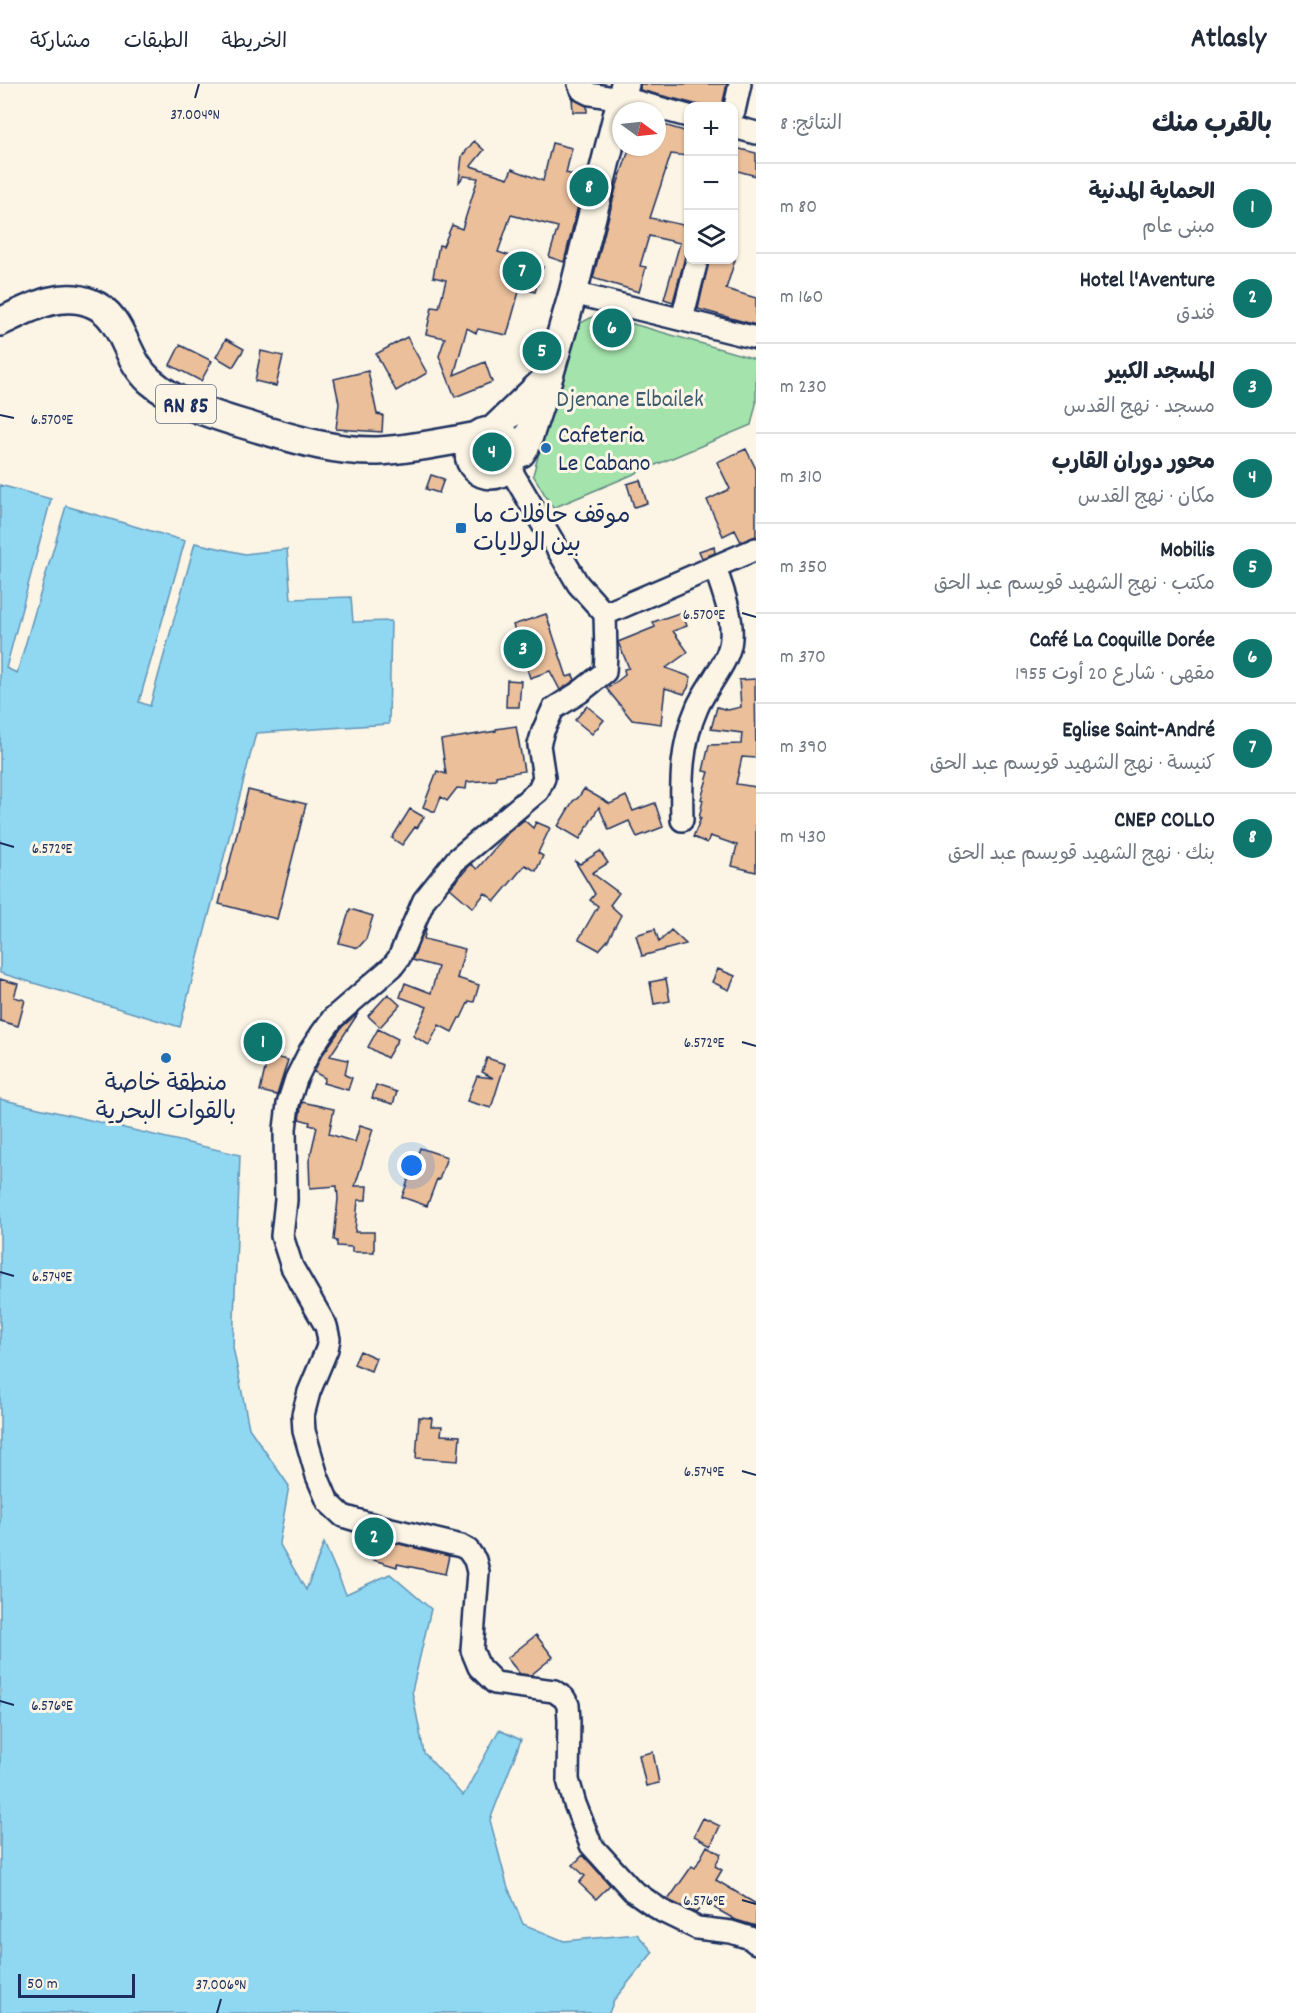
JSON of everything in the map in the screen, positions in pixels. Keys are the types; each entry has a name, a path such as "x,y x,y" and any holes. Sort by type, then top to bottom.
{"main road":[{"path":"549,376 470,449 472,463 476,469 483,474 497,475 521,453 526,445 549,376 573,293 623,92"},
{"name":"RN 85","path":"0,322 60,298 77,298 91,303 110,313 136,367 149,380 178,401 215,416 268,432 345,450 420,447 485,434"},
{"path":"485,434 505,436 513,448 511,461"},
{"name":"RN 85","path":"420,447 476,469"}],"street":[{"path":"579,84 582,90 590,94 623,92 684,115"},
{"path":"736,102 740,84"},
{"path":"738,128 756,133"},
{"path":"682,319 696,264"},
{"path":"573,293 756,338"},
{"path":"511,461 578,584 605,614 605,672 580,693 553,709 539,745 544,778 538,791 456,860 424,900 399,958 392,967 333,1018 310,1050 296,1079 288,1104 285,1129 286,1200 282,1236 292,1267 326,1326 329,1339 303,1414 304,1431 317,1476 328,1502 343,1516 448,1542 468,1550 475,1560 478,1572 472,1650 479,1667 495,1683 554,1691 564,1698 568,1705 568,1780 570,1788 591,1845 612,1869 632,1890 662,1911 697,1928 731,1932 750,1938 756,1943"},
{"path":"605,614 756,549"},
{"path":"681,820 681,779 688,728 698,705 720,667 732,638 716,567"}],"green space":[{"name":"Djenane Elbailek","path":"598,314 756,359 756,404 751,425 553,508 533,475 573,327"}],"water":[{"path":"0,485 51,499 6,668 17,673 66,506 185,541 139,702 150,706 195,543 245,554 287,549 291,599 351,597 353,622 391,621 389,724 256,733 180,1027 0,973"},
{"path":"0,1099 240,1155 233,1347 249,1428 289,1486 279,1543 306,1590 324,1543 346,1594 390,1574 431,1609 412,1691 424,1753 463,1796 499,1730 521,1740 490,1820 507,1885 523,1924 564,1941 637,1934 653,1952 614,2000 609,2013 0,2013"}],"building":[{"path":"640,84 727,84 723,102 687,102 640,90"},
{"path":"572,98 587,106 587,112 573,112"},
{"path":"666,126 684,131 684,156 671,154 650,218 684,225 684,261 673,302 664,299 680,243 649,236 640,266 646,267 639,292 593,278 616,188 627,156 666,156"},
{"path":"474,141 484,150 471,166 508,178 512,169 543,181 552,143 572,148 566,173 585,178 564,262 549,257 558,227 511,215 498,252 543,267 535,292 520,288 507,335 478,329 476,333 467,328 454,375 485,362 492,382 455,397 439,356 445,338 426,334 432,307 439,308 446,280 433,277 439,245 443,246 452,225 462,229 478,178 464,176 459,182 462,156"},
{"path":"738,148 756,153 756,176 738,171"},
{"path":"708,264 734,264 726,289 756,298 756,325 698,309"},
{"path":"407,337 427,373 396,391 376,354"},
{"path":"226,339 244,349 233,367 216,357"},
{"path":"180,345 212,361 201,381 170,365"},
{"path":"261,351 283,356 276,386 255,381"},
{"path":"368,371 377,414 383,415 382,432 336,429 339,403 334,379"},
{"path":"746,449 756,469 756,536 741,542 735,530 723,536 707,500 730,489 717,462"},
{"path":"431,475 444,479 439,493 426,489"},
{"path":"640,480 647,503 634,507 627,484"},
{"path":"714,546 715,553 702,558 699,551"},
{"path":"682,612 687,626 673,631 688,652 666,668 691,677 688,688 684,694 665,688 661,724 632,720 607,689 625,675 624,669 629,668 618,642 655,627 653,622"},
{"path":"546,614 567,677 573,675 575,680 560,690 550,671 530,678 513,625"},
{"path":"755,679 756,758 742,757 736,784 756,787 756,872 732,866 737,845 710,836 707,843 693,837 701,818 699,818 703,800 701,799 709,772 703,771 709,745 741,744 742,733 711,729 717,707 728,710 741,707 739,680"},
{"path":"507,680 521,681 519,707 506,707"},
{"path":"587,706 604,720 592,734 575,720"},
{"path":"516,726 524,771 496,776 496,780 467,782 466,789 457,788 447,801 441,797 435,812 423,807 437,771 446,774 441,740"},
{"path":"584,789 610,804 626,796 633,811 655,803 663,827 637,837 629,821 609,830 599,807 580,839 558,826 573,801"},
{"path":"248,790 306,804 277,919 219,904"},
{"path":"410,809 424,817 402,845 392,838"},
{"path":"524,820 533,828 536,822 550,828 538,853 543,856 536,871 525,865 495,901 485,893 473,908 450,888 471,864 477,869 508,833"},
{"path":"600,851 608,863 592,873 619,893 610,905 621,915 608,940 599,950 579,939 598,906 590,900 595,894 575,861 580,864"},
{"path":"350,909 373,916 366,939 358,948 339,943"},
{"path":"427,924 424,939 465,949 457,978 479,985 474,1002 469,1001 452,1032 439,1025 429,1045 413,1036 427,1007 400,997 405,983 431,993 438,967 412,960"},
{"path":"655,929 659,942 671,930 686,944 642,956 636,935"},
{"path":"718,969 735,976 729,990 712,982"},
{"path":"0,979 18,984 14,997 25,1000 18,1026 0,1021"},
{"path":"666,979 670,1001 654,1004 650,982"},
{"path":"388,994 400,1005 380,1027 368,1016"},
{"path":"359,1012 330,1056 348,1060 345,1075 352,1078 348,1090 323,1083 325,1078 314,1072 321,1057 342,1027"},
{"path":"378,1029 398,1039 387,1058 368,1047"},
{"path":"268,1056 288,1060 277,1095 260,1091"},
{"path":"487,1058 505,1064 491,1108 467,1101 477,1076 493,1078 482,1072"},
{"path":"376,1085 397,1092 393,1104 372,1098"},
{"path":"302,1102 334,1109 329,1134 355,1142 360,1125 373,1129 355,1186 367,1186 366,1200 358,1200 355,1232 374,1232 374,1252 352,1252 352,1247 337,1246 337,1241 334,1240 337,1186 310,1188 309,1161 317,1127 299,1119"},
{"path":"420,1148 447,1157 427,1206 402,1197"},
{"path":"360,1351 376,1358 371,1371 354,1364"},
{"path":"419,1417 432,1418 431,1426 442,1426 441,1435 460,1436 458,1461 416,1458"},
{"path":"366,1536 449,1556 445,1574 397,1564 397,1567 360,1556"},
{"path":"536,1635 553,1657 531,1675 520,1674 507,1658"},
{"path":"653,1752 659,1783 646,1786 639,1755"},
{"path":"703,1818 720,1826 711,1845 694,1836"},
{"path":"707,1846 721,1854 715,1866 722,1870 716,1880 756,1904 756,1926 736,1920 704,1902 696,1913 668,1900 692,1866 695,1868"},
{"path":"583,1855 610,1885 596,1899 579,1883 585,1876 573,1865"}],"place":[{"name":"CNEP COLLO","path":"589,187"},
{"name":"Eglise Saint-André","path":"522,271"},
{"name":"Café La Coquille Dorée","path":"612,328"},
{"name":"Mobilis","path":"542,351"},
{"name":"Cafeteria Le Cabano","path":"546,448"},
{"name":"محور دوران القارب","path":"492,452"},
{"name":"موقف حافلات ما بين الولايات","path":"461,528"},
{"name":"المسجد الكبير","path":"523,649"},
{"name":"الحماية المدنية","path":"263,1042"},
{"name":"منطقة خاصة بالقوات البحرية","path":"166,1058"},
{"name":"Hotel l'Aventure","path":"374,1537"}]}
